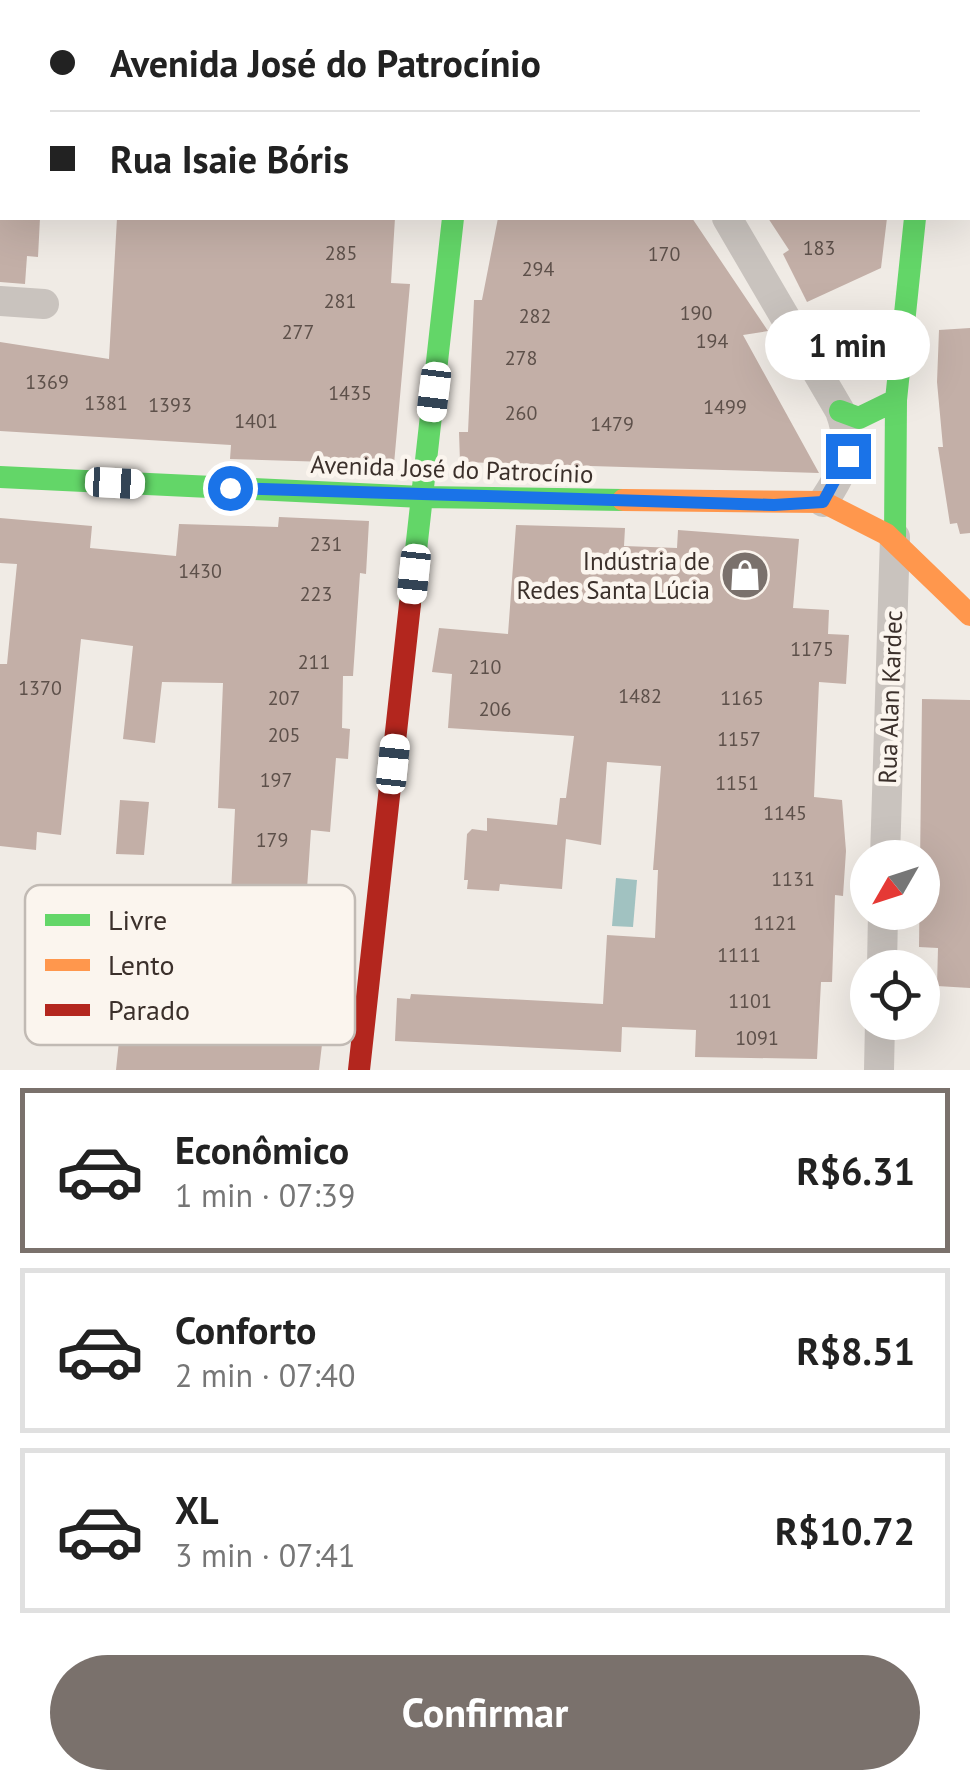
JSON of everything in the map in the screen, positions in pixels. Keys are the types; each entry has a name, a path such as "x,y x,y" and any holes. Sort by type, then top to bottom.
{"street":[{"path":"360,1070 453,220"},
{"path":"728,220 840,412 848,433 848,456 823,502"},
{"path":"895,536 896,400 915,220"},
{"path":"0,301 44,304"},
{"path":"840,412 859,418 896,400"},
{"name":"Avenida José do Patrocínio","path":"0,477 422,497 774,505 823,502 848,509 895,536 970,615"},
{"name":"Rua Alan Kardec","path":"886,840 895,536"},
{"path":"879,1070 880,1040"}],"water":[{"path":"616,878 637,880 633,927 612,926"}],"building":[{"path":"0,220 40,220 38,257 27,256 25,284 0,282"},
{"path":"117,220 395,220 391,283 410,284 394,464 230,459 231,445 0,431 0,342 109,359"},
{"path":"498,220 693,220 768,331 743,335 819,473 460,462 459,432 468,432 474,300 482,300"},
{"path":"769,220 887,220 881,268 807,302 783,254 789,250"},
{"path":"970,328 970,533 960,534 957,523 950,524 938,447 943,447 937,382 939,330"},
{"path":"279,517 369,521 366,574 360,573 353,676 343,676 342,728 350,729 348,759 336,758 330,832 311,830 307,885 231,885 235,809 218,808 223,683 162,682 155,743 123,739 133,646 81,639 61,835 37,832 36,850 0,846 0,664 7,664 17,564 0,563 0,518 92,526 90,548 176,556 179,524 278,527"},
{"path":"516,525 625,528 624,546 677,548 678,530 799,539 793,608 829,610 828,634 849,635 846,684 819,682 814,797 842,800 846,851 843,896 835,895 832,982 821,982 817,1059 695,1057 696,1030 622,1027 621,1052 395,1041 397,998 410,999 411,994 603,1004 607,935 655,938 658,870 653,870 661,766 607,762 601,845 566,839 562,889 500,884 499,891 467,889 467,834 472,829 487,831 487,818 557,825 560,798 566,798 574,736 448,728 452,674 432,672 439,628 508,634"},
{"path":"922,699 970,700 970,988 940,986 940,950 919,947 919,930 940,930 940,840 920,840"},
{"path":"120,800 149,802 144,855 116,854"},
{"path":"119,1045 322,1045 319,1070 116,1070"}],"traffic: fast":[{"path":"410,604 453,220"},
{"path":"895,537 896,400 915,220"},
{"path":"840,411 859,418 896,400"},
{"path":"0,477 422,497 623,500"}],"traffic: slow":[{"path":"623,500 823,502 886,534 970,615"}],"traffic: jam":[{"path":"359,1070 410,604"}],"place":[{"name":"Indústria de Redes Santa Lúcia","path":"745,575"}],"route":[{"path":"230,488 774,505 823,502 842,474 848,456"}]}
